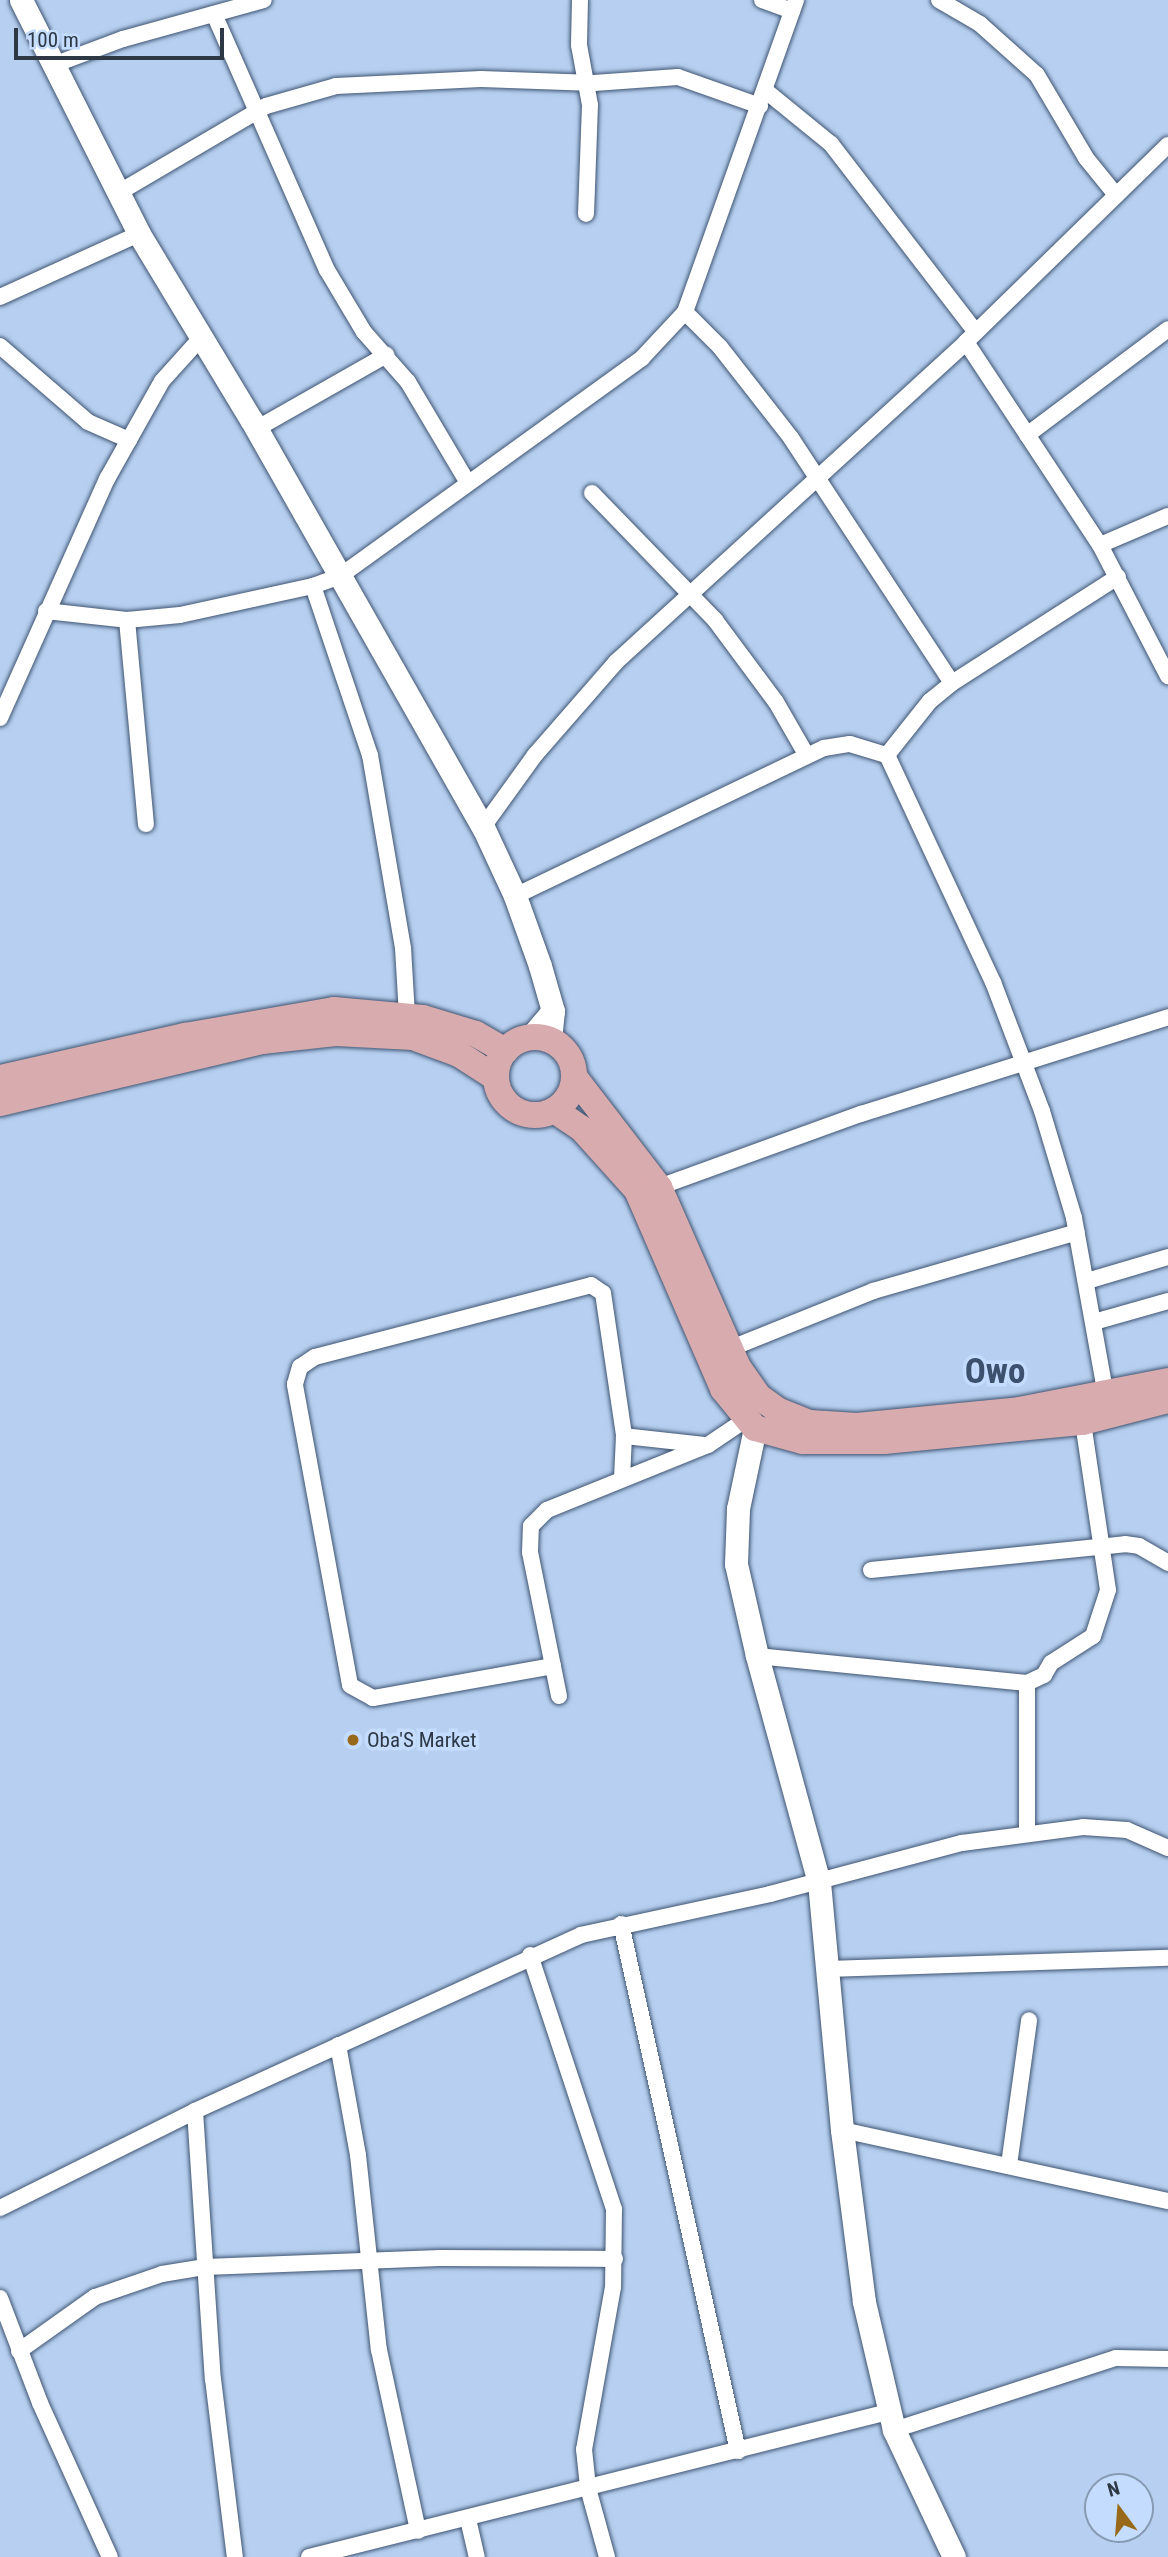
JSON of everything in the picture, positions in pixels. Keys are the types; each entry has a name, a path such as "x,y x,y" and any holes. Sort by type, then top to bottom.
{"main road":[{"path":"0,1078 290,1015 334,1010 407,1015 476,1034 505,1051"},
{"path":"0,1103 262,1041 336,1033 413,1037 458,1054 496,1078"},
{"path":"505,1051 541,1038 566,1051 575,1078 659,1187 729,1349 758,1396 777,1410 810,1423 857,1426 1045,1416 1083,1422 1168,1400"},
{"path":"505,1051 496,1078 502,1096 516,1110 535,1115 554,1110 568,1097 575,1078"},
{"path":"554,1110 582,1129 637,1191 723,1389 750,1424 803,1441 871,1441 1045,1416 1107,1395 1168,1381"}],"street":[{"path":"21,0 56,64 139,234 199,340 256,429 482,827 515,896 553,1011 541,1038"},
{"path":"56,64 123,39 264,0"},
{"path":"580,0 579,45 586,83 590,140 586,214"},
{"path":"46,611 127,620 180,615 313,586 340,576 642,358 685,312 794,5 762,0"},
{"path":"939,0 980,24 1037,75 1086,159 1116,195"},
{"path":"214,14 254,112 327,270 364,332 408,382 468,482"},
{"path":"118,192 254,112 288,97 336,86 481,79 586,83 678,77 763,98 831,144 971,337 1027,435 1100,545 1168,676"},
{"path":"482,827 536,755 617,663 971,337 1168,145"},
{"path":"0,297 139,234"},
{"path":"685,312 766,404 952,683"},
{"path":"1027,435 1168,329"},
{"path":"0,718 46,611 129,440 162,382 199,340"},
{"path":"0,346 88,422 129,440"},
{"path":"256,429 386,355"},
{"path":"592,493 690,594 776,702 807,756"},
{"path":"1100,545 1168,516"},
{"path":"887,755 930,701 952,683 1118,577"},
{"path":"313,586 370,755 403,948 407,1015"},
{"path":"127,620 146,824"},
{"path":"515,896 807,756 850,744 887,755 993,982 1063,1170 1087,1281 1107,1395"},
{"path":"659,1187 861,1114 1168,1017"},
{"path":"729,1349 873,1291 1077,1232"},
{"path":"1087,1281 1168,1257"},
{"path":"553,1666 373,1698 350,1685 295,1384 300,1367 315,1357 591,1285 603,1293 624,1436 622,1478"},
{"path":"1094,1322 1168,1301"},
{"path":"757,1656 1027,1683 1085,1645 1099,1626 1108,1590 1104,1546 1083,1422"},
{"path":"559,1696 530,1552 531,1526 547,1510 708,1445 750,1424"},
{"path":"750,1424 735,1538 740,1592 819,1882 842,2130 864,2302 891,2421 954,2557"},
{"path":"624,1436 708,1445"},
{"path":"871,1570 1104,1546 1139,1546 1168,1563"},
{"path":"1027,1683 1027,1834"},
{"path":"0,2208 195,2111 530,1955 621,1924 819,1882 848,1870 923,1852 1027,1834 1083,1827 1127,1830 1168,1848"},
{"path":"621,1924 738,2451"},
{"path":"530,1955 614,2209 615,2259 585,2437 588,2488 607,2557"},
{"path":"828,1969 1168,1958"},
{"path":"1009,2165 1029,2020"},
{"path":"338,2045 351,2106 385,2386 418,2531"},
{"path":"195,2111 205,2267 235,2557"},
{"path":"842,2130 1168,2201"},
{"path":"19,2351 95,2297 162,2274 205,2267 371,2259 615,2259"},
{"path":"0,2298 19,2351 110,2557"},
{"path":"309,2557 738,2451 891,2421 1116,2358 1168,2359"},
{"path":"468,2519 477,2557"}],"place":[{"name":"Oba'S Market","path":"353,1740"}],"district":[{"name":"Owo","path":"995,1372"}]}
